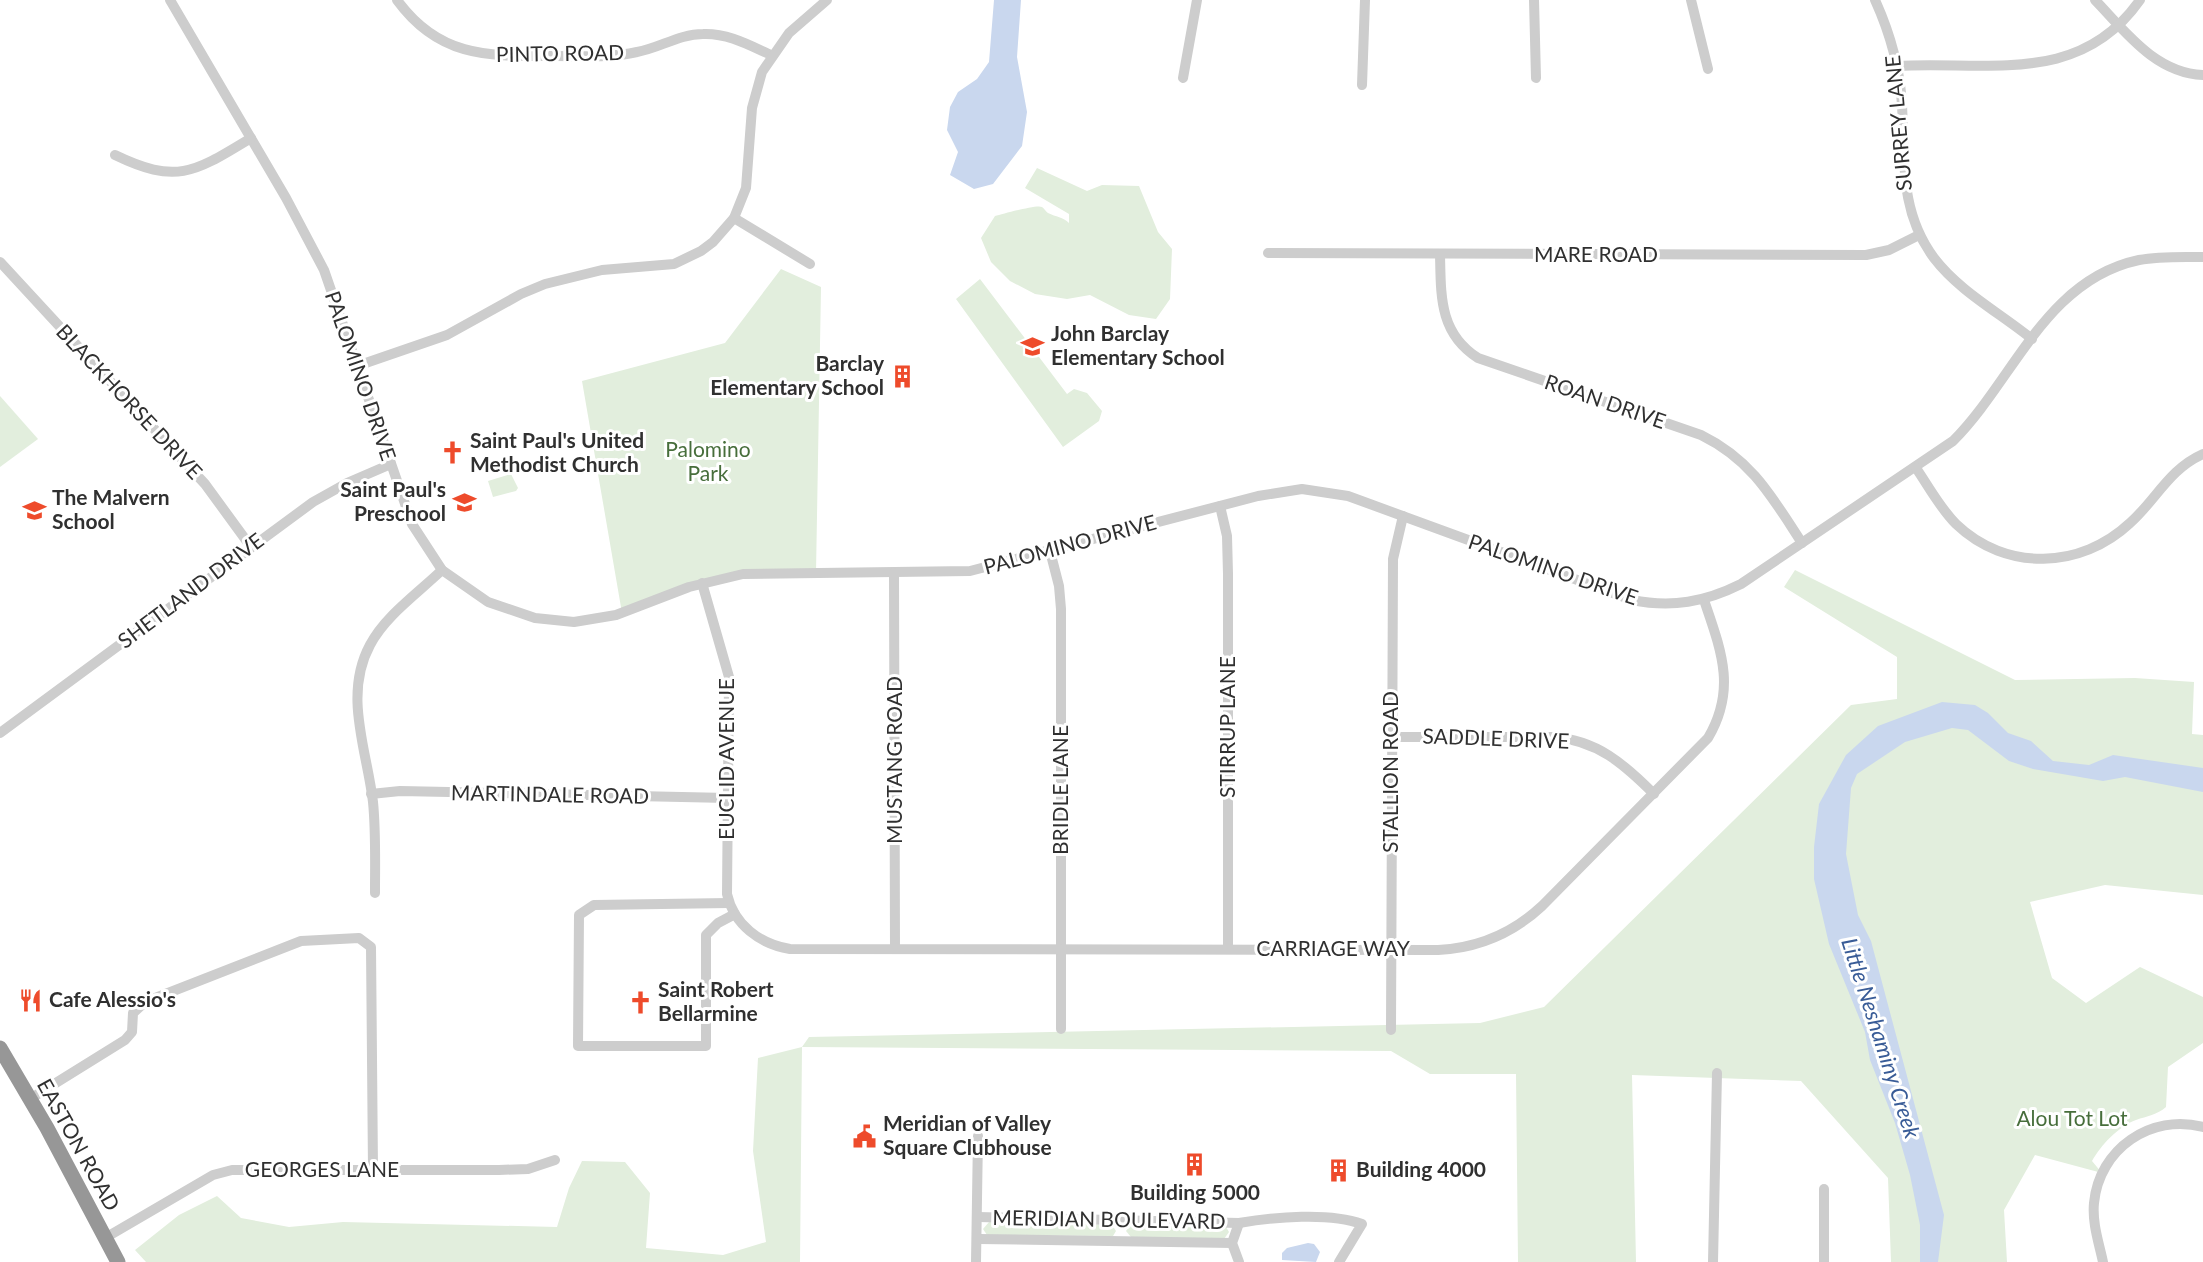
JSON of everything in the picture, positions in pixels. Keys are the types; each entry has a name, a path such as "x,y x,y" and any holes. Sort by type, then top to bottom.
{"highway":[{"name":"EASTON ROAD","path":"0,1048 118,1262"}],"street":[{"name":"PALOMINO DRIVE","path":"170,0 303,229 324,270 412,524 442,570 488,602 521,614 555,621 574,622 616,615 702,583 761,573 970,571 1286,490 1311,489 1348,496 1632,600 1669,605 1704,600 1741,584 1953,441 1969,426 2063,300 2099,274 2140,260 2203,257"},
{"name":"PINTO ROAD","path":"397,0 420,26 433,36 447,44 478,54 616,56 702,34 732,38 771,56"},
{"path":"357,366 447,335 515,297 545,284 602,270 659,267 688,258 714,242 734,218 742,203 749,173 752,108 756,90 771,56 789,33 828,0"},
{"path":"1183,78 1197,0"},
{"path":"1362,85 1365,0"},
{"path":"1534,0 1536,78"},
{"path":"1691,0 1708,69"},
{"name":"SURREY LANE","path":"1875,0 1897,66 1902,106 1904,184 1908,207 1919,235 1932,257 1954,280 2032,339"},
{"path":"2095,0 2160,62 2185,72 2203,75"},
{"path":"1897,66 2045,62 2081,52 2096,45 2120,26 2140,0"},
{"path":"115,155 159,172 183,172 202,167 251,138"},
{"path":"734,218 810,264"},
{"name":"MARE ROAD","path":"1268,253 1866,255 1889,250 1919,235"},
{"name":"ROAN DRIVE","path":"1440,254 1444,317 1458,343 1468,352 1478,358 1719,443 1757,475 1802,543"},
{"name":"BLACKHORSE DRIVE","path":"0,262 205,484 250,547"},
{"path":"1916,468 1944,510 1979,542 2013,556 2052,559 2085,552 2119,534 2133,521 2175,471 2203,454"},
{"name":"SHETLAND DRIVE","path":"0,733 250,547 330,492 390,464"},
{"name":"STIRRUP LANE","path":"1220,506 1227,536 1228,574 1228,949"},
{"name":"STALLION ROAD","path":"1391,1030 1393,559 1403,516"},
{"name":"BRIDLE LANE","path":"1050,551 1059,586 1061,609 1061,1029"},
{"path":"375,893 375,831 372,794 356,694 363,660 370,645 389,620 442,570"},
{"name":"MUSTANG ROAD","path":"894,573 895,948"},
{"name":"EUCLID AVENUE","path":"702,583 729,677 729,903 738,918"},
{"name":"CARRIAGE WAY","path":"738,918 756,937 780,947 1438,950 1470,946 1490,940 1518,926 1542,906 1708,738 1723,702 1723,662 1704,600"},
{"name":"SADDLE DRIVE","path":"1392,737 1553,737 1579,741 1618,760 1654,794"},
{"name":"MARTINDALE ROAD","path":"372,794 400,791 728,798"},
{"path":"729,903 594,905 579,915 578,1046 706,1046 706,935 718,923 738,918"},
{"path":"30,1100 125,1040 132,1032 133,1013 145,1002 301,941 350,936 366,941 371,947 373,1170"},
{"path":"1713,1262 1717,1073"},
{"path":"2103,1262 2095,1229 2094,1203 2099,1179 2112,1156 2131,1139 2151,1128 2175,1124 2203,1127"},
{"path":"976,1262 979,1239 978,1136"},
{"name":"GEORGES LANE","path":"105,1238 224,1171 528,1169 555,1160"},
{"path":"1824,1189 1824,1262"},
{"name":"MERIDIAN BOULEVARD","path":"978,1217 1239,1222 1265,1219 1341,1218 1362,1224 1339,1262"},
{"name":"MERIDIAN BOULEVARD","path":"1239,1222 1232,1243 1239,1262"},
{"name":"MERIDIAN BOULEVARD","path":"979,1239 1232,1243"}],"green space":[{"path":"1037,168 1087,191 1102,185 1139,186 1158,232 1172,249 1170,299 1156,319 1129,315 1090,295 1067,299 1035,294 1010,281 991,262 981,238 995,216 1039,206 1069,223 1069,214 1025,188"},
{"name":"Palomino Park","path":"781,269 821,287 816,573 743,574 622,613 582,381 725,343"},
{"path":"980,279 1067,394 1074,389 1087,393 1102,411 1099,421 1063,447 956,299"},
{"path":"0,396 38,439 0,467"},
{"path":"511,474 518,488 516,491 493,497 488,481"},
{"name":"Alou Tot Lot","path":"1795,570 2015,680 2135,678 2194,682 2192,734 2203,735 2203,895 2105,885 2030,902 2052,978 2086,1003 2140,967 2203,997 2203,1043 2168,1067 2166,1107 2123,1127 2100,1149 2092,1161 2102,1173 2035,1155 2004,1210 2007,1262 1891,1262 1888,1178 1801,1081 1632,1075 1636,1262 1518,1262 1516,1074 1430,1074 1391,1051 802,1047 809,1037 1480,1023 1544,1007 1851,705 1897,699 1897,657 1784,587"},
{"path":"802,1047 800,1262 146,1262 135,1250 179,1215 217,1196 241,1218 289,1227 343,1222 557,1227 569,1188 582,1161 625,1162 650,1193 646,1248 723,1255 766,1242 753,1151 758,1058"},
{"path":"989,1222 1112,1225 1116,1231 1113,1236 987,1235 983,1229"},
{"path":"1131,1224 1226,1227 1229,1232 1224,1239 1131,1237 1126,1231"}],"water":[{"path":"994,0 1021,0 1017,57 1027,112 1022,146 993,184 974,189 950,175 958,152 947,130 950,107 958,92 977,79 989,62"},
{"name":"Little Neshaminy Creek","path":"1942,702 1975,705 1988,713 2008,733 2031,741 2053,761 2089,765 2113,755 2203,768 2203,792 2125,777 2103,781 2033,769 2009,761 1968,730 1952,728 1905,742 1857,774 1851,788 1846,854 1858,915 1871,941 1944,1215 1938,1262 1920,1262 1920,1225 1910,1175 1895,1123 1870,1060 1865,1032 1829,944 1814,879 1814,847 1819,804 1846,755 1878,726"},
{"path":"1308,1243 1314,1244 1320,1252 1316,1262 1282,1260 1282,1253 1287,1248"}],"place":[{"name":"John Barclay Elementary School","path":"1033,346"},
{"name":"Barclay Elementary School","path":"902,376"},
{"name":"Saint Paul's United Methodist Church","path":"452,453"},
{"name":"Saint Paul's Preschool","path":"464,502"},
{"name":"The Malvern School","path":"34,510"},
{"name":"Cafe Alessio's","path":"31,1000"},
{"name":"Saint Robert Bellarmine","path":"640,1002"},
{"name":"Meridian of Valley Square Clubhouse","path":"865,1136"},
{"name":"Building 5000","path":"1195,1165"},
{"name":"Building 4000","path":"1338,1170"}]}
